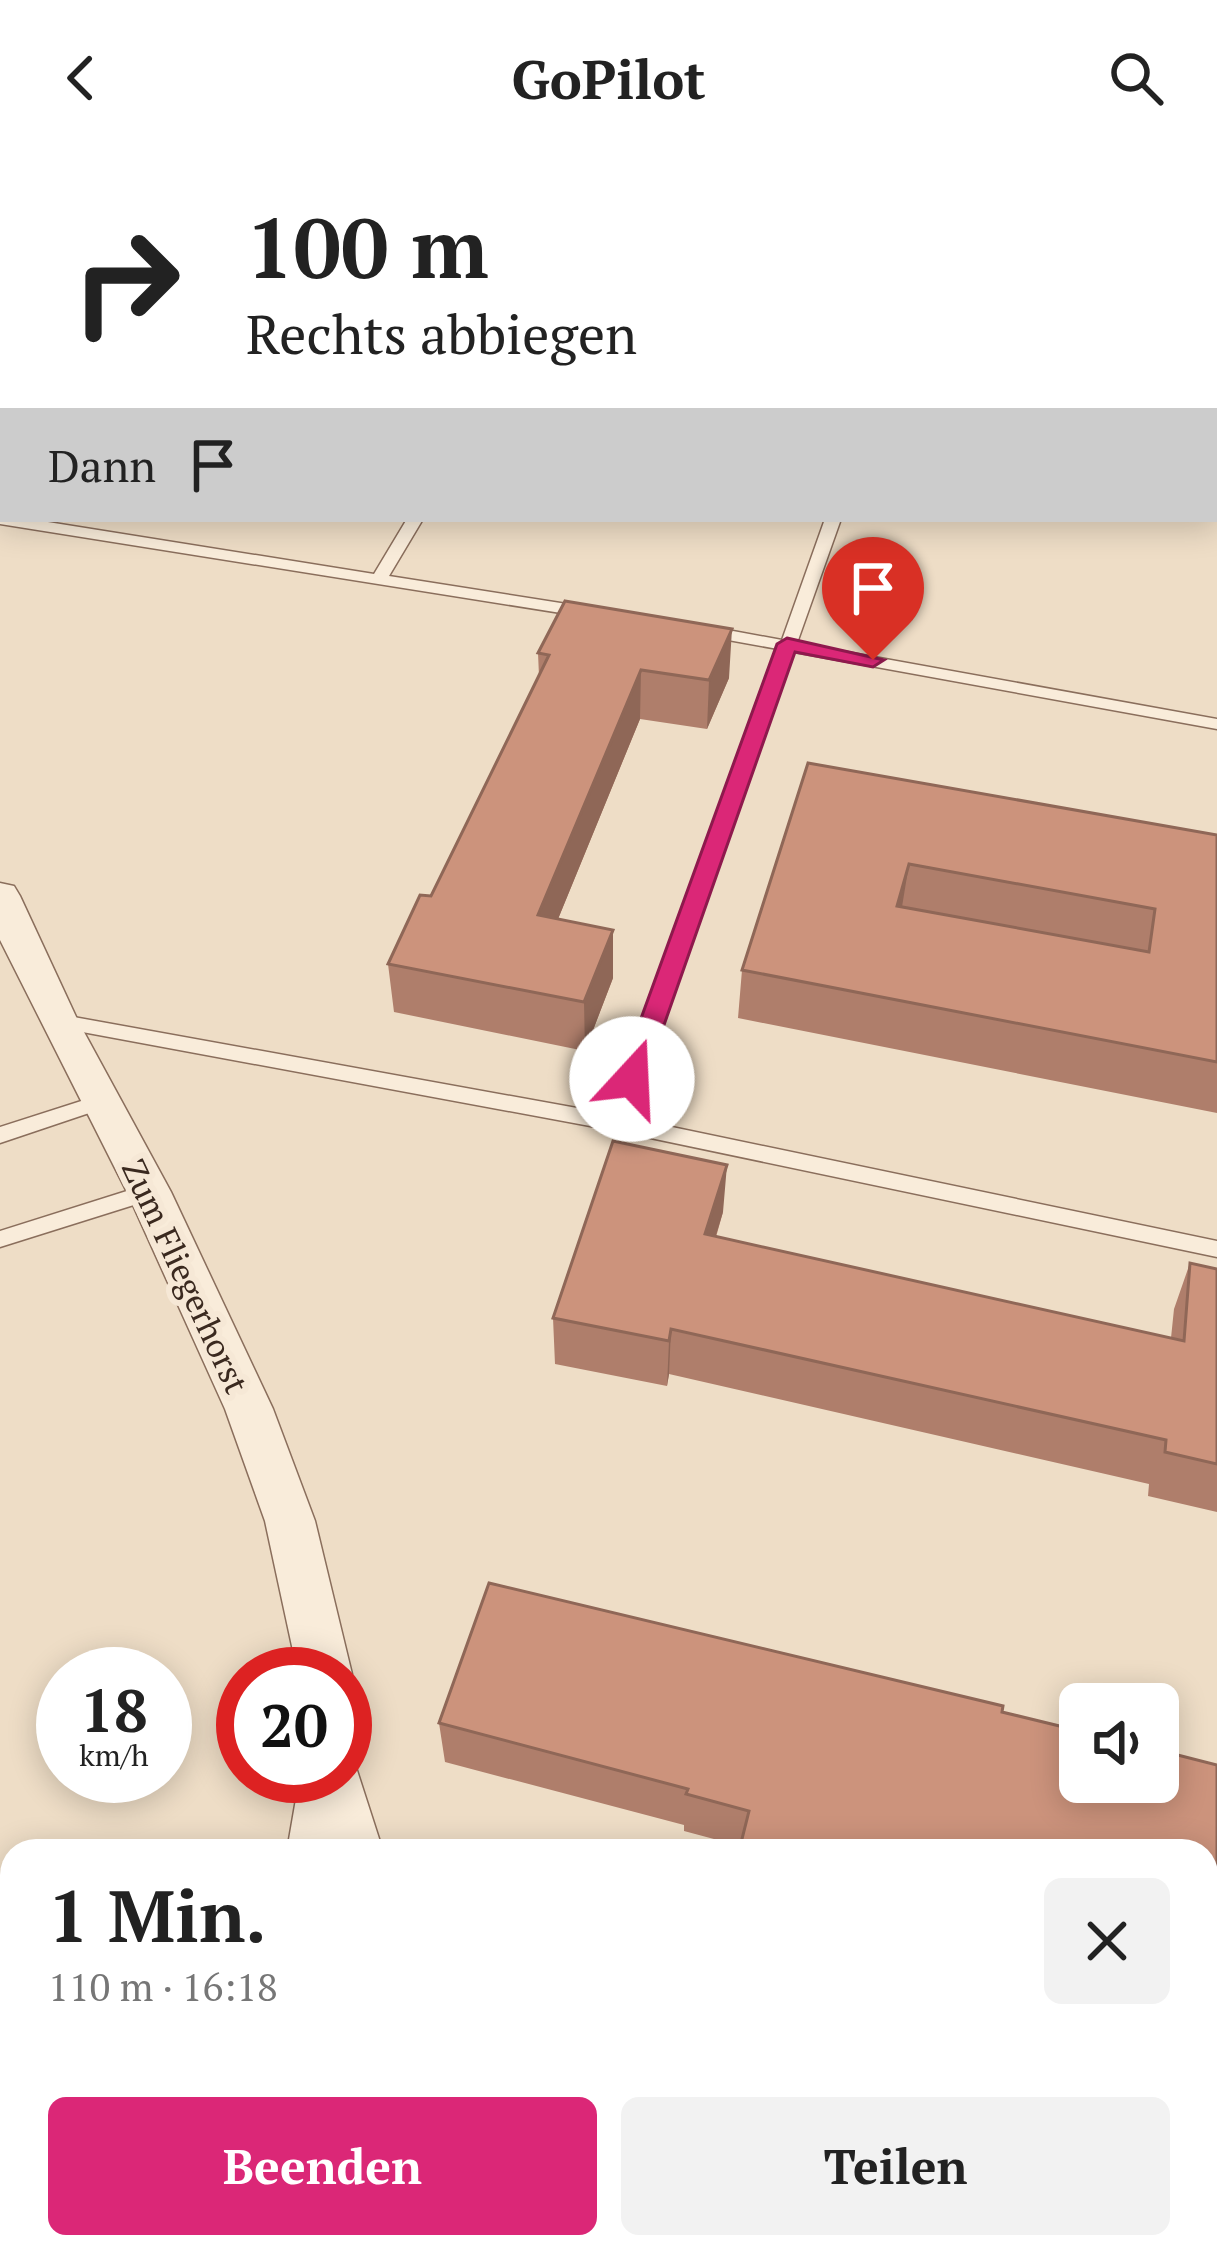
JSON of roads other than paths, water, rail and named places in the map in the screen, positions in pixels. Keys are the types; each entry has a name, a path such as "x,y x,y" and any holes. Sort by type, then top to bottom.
{"street":[{"name":"Zum Fliegerhorst","path":"0,896 57,1021 149,1192 249,1409 282,1499 318,1647"},
{"path":"318,1839 325,1803"},
{"path":"340,1803 351,1839"}],"lane":[{"path":"19,522 606,615"},
{"path":"379,580 413,522"},
{"path":"617,1123 832,522"},
{"path":"697,630 1217,724"},
{"path":"57,1021 617,1123 1217,1249"},
{"path":"0,1135 100,1102"},
{"path":"0,1239 149,1192"}]}
